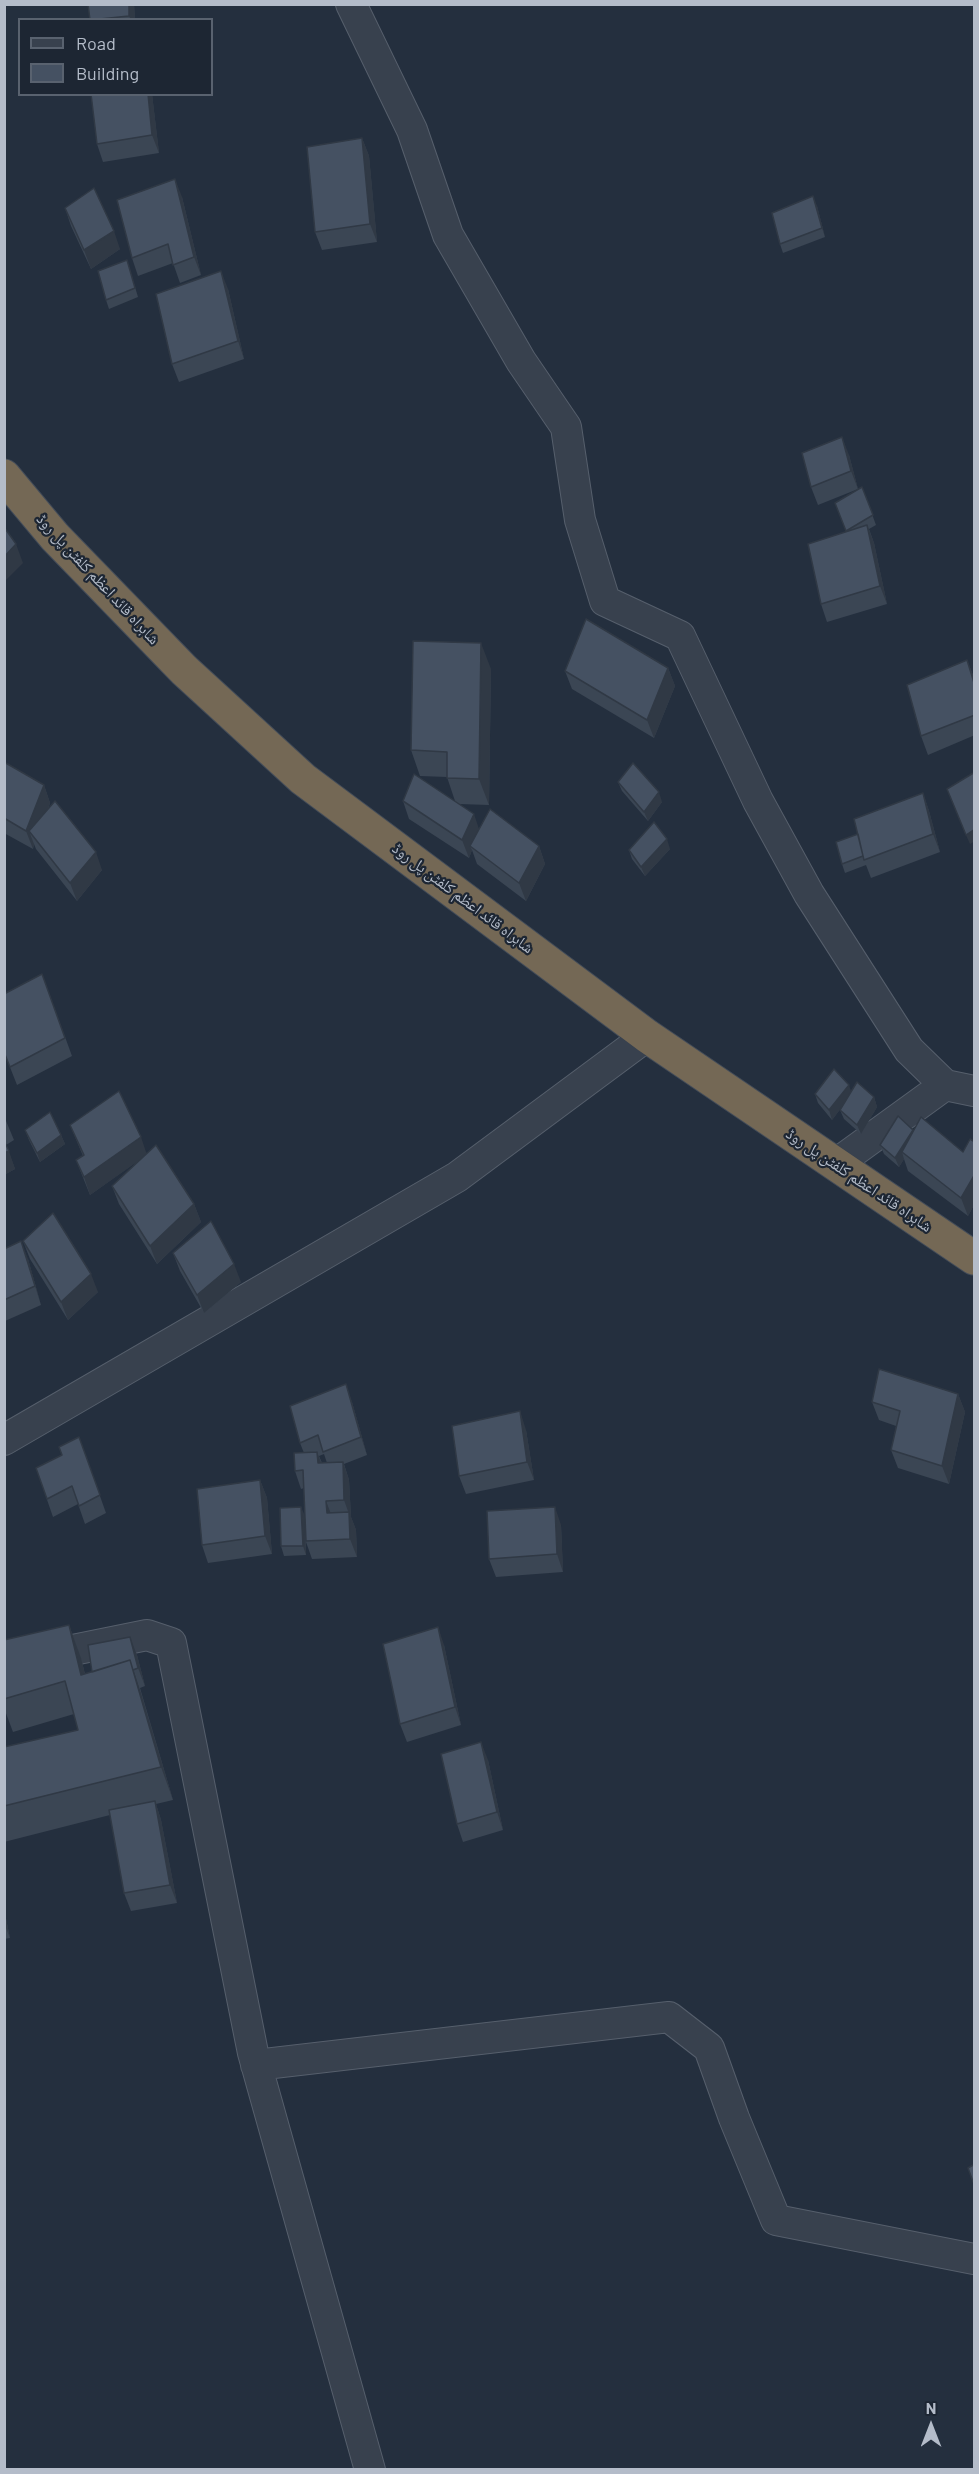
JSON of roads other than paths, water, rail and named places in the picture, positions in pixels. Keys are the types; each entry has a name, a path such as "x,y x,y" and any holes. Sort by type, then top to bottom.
{"highway":[{"name":"شاہراہ قائد اعظم کلفٹن پل روڈ","path":"4,476 55,537 184,670 303,779 647,1036 975,1258"}],"street":[{"path":"351,4 412,130 448,235 520,361 566,427 580,520 605,601 680,636 758,801 809,894 909,1050 945,1085 975,1091"},
{"path":"4,1440 457,1177 647,1036"},
{"path":"836,1164 945,1085"},
{"path":"4,1664 147,1635 171,1643 256,2065 370,2469"},
{"path":"256,2065 669,2017 709,2048 734,2118 776,2220 975,2259"}]}
